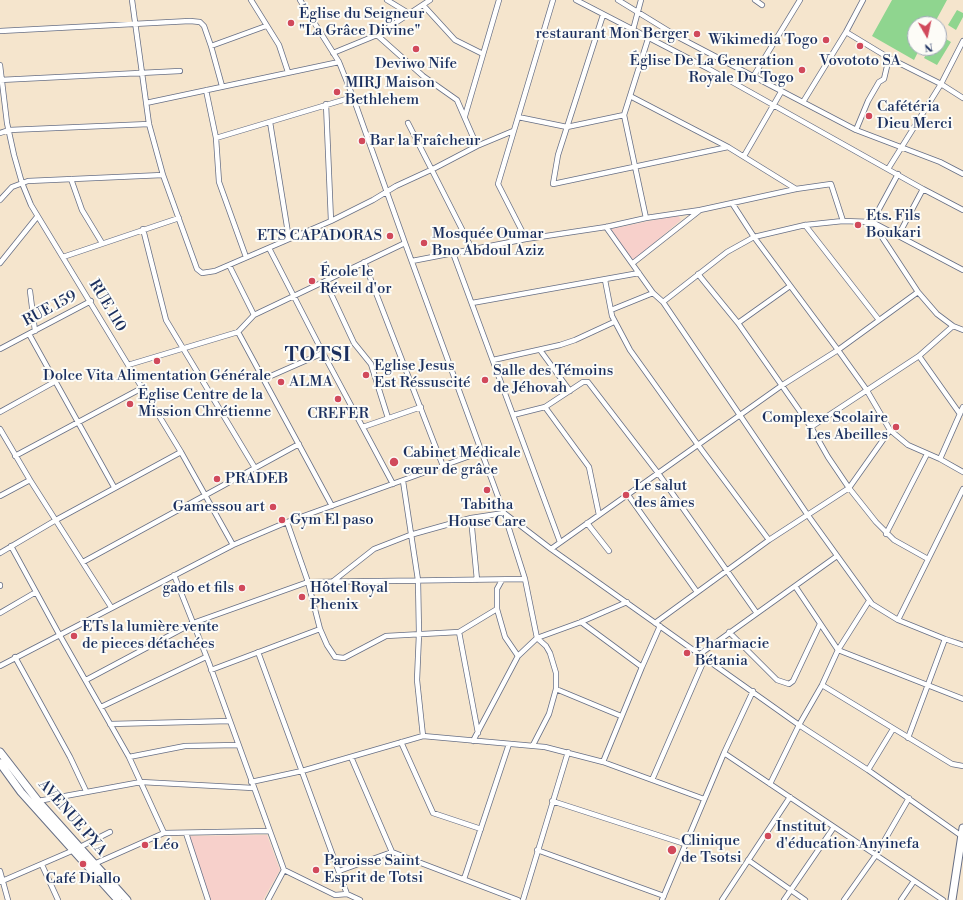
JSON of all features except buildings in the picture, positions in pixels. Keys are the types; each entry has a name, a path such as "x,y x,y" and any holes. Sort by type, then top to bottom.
{"main road":[{"name":"AVENUE PYA","path":"0,752 118,900"},
{"name":"AVENUE PYA","path":"0,763 21,792 76,849 94,864 127,900"},
{"path":"952,900 963,834"}],"street":[{"path":"132,0 149,124 163,175 199,272 207,274 331,221 477,146 513,131"},
{"path":"251,0 279,45 288,72"},
{"path":"300,0 339,62 353,97 405,244 504,513 525,579 537,638 546,646 550,653 556,673 556,689 549,714 533,745"},
{"path":"387,0 410,14"},
{"path":"333,53 377,35 430,0"},
{"path":"465,116 499,0"},
{"path":"526,239 498,184 552,0"},
{"path":"576,0 709,69 963,210"},
{"path":"618,0 638,13 753,77 856,130 940,162 963,174"},
{"path":"633,30 641,0"},
{"path":"755,0 762,5"},
{"path":"753,77 800,0"},
{"path":"803,102 846,32 863,0"},
{"path":"423,5 455,40 483,54"},
{"path":"603,15 558,155 553,184 636,165 728,147"},
{"path":"0,31 200,22 204,26 211,46 222,86"},
{"path":"211,46 266,26"},
{"path":"846,32 889,58 941,84 963,98"},
{"path":"377,35 423,76 457,100 477,146"},
{"path":"646,218 636,165 624,115 648,38"},
{"path":"888,168 941,84 963,41"},
{"path":"856,130 868,101 879,82 884,79 889,58"},
{"path":"146,103 339,62"},
{"name":"RUE 110","path":"0,65 9,130 22,183 37,217 91,302 181,452 233,545"},
{"path":"1,80 180,71"},
{"path":"206,90 216,138 219,182 246,257"},
{"path":"744,156 781,92"},
{"path":"630,96 728,147 796,188"},
{"path":"216,138 353,97"},
{"path":"326,104 331,221"},
{"path":"518,117 567,127 624,115"},
{"path":"270,122 289,239"},
{"path":"408,123 433,169 472,249"},
{"path":"0,133 9,130 149,124"},
{"path":"873,223 898,174"},
{"path":"0,200 12,187 22,183 71,179 163,175"},
{"path":"71,179 82,210 102,243"},
{"path":"412,261 526,239 606,227 646,218 700,210 796,188 831,184 843,221"},
{"path":"898,236 923,188"},
{"path":"732,203 754,237 866,389 890,430 908,446 940,459 963,472"},
{"path":"633,263 700,210"},
{"path":"0,263 37,217"},
{"path":"63,257 179,218"},
{"path":"663,302 727,252 754,237 805,225 843,221 873,223 963,270"},
{"path":"873,223 918,292 937,314 954,326 963,330"},
{"path":"805,225 879,320"},
{"path":"606,227 653,293 663,302 807,514 869,601 878,609 898,620 944,639 963,645"},
{"path":"143,230 165,316 255,468"},
{"path":"128,365 238,332 254,315 405,244"},
{"path":"269,248 393,484"},
{"path":"453,253 560,542"},
{"path":"364,262 443,466"},
{"path":"229,265 254,315"},
{"path":"472,303 639,273"},
{"path":"698,274 738,323 811,427 828,457 849,488 886,534 928,559"},
{"path":"605,280 614,322 630,350 698,445 769,540"},
{"path":"325,281 354,343 371,364 388,418"},
{"path":"738,323 790,286"},
{"path":"30,291 35,331"},
{"path":"550,549 781,386 838,350 918,292"},
{"path":"611,310 653,293"},
{"name":"RUE 159","path":"0,349 91,302"},
{"path":"493,360 540,350 575,340 614,322"},
{"path":"811,427 866,389 918,356 954,326"},
{"path":"238,332 332,506"},
{"path":"29,334 114,487"},
{"path":"540,350 570,391"},
{"path":"264,379 323,353"},
{"path":"918,356 960,414"},
{"path":"0,412 56,381"},
{"path":"513,415 545,407 583,382 588,382 658,473 756,612"},
{"path":"15,456 142,388"},
{"path":"363,427 421,407"},
{"path":"545,407 589,467 599,515"},
{"path":"940,459 963,407"},
{"path":"0,428 15,456 111,607"},
{"path":"655,622 769,540 849,488 890,430"},
{"path":"0,443 6,440"},
{"path":"83,562 299,444"},
{"path":"0,553 114,487 181,452"},
{"path":"0,666 59,634 233,545 287,522 481,452"},
{"path":"886,534 927,454"},
{"path":"0,496 30,480"},
{"path":"403,481 418,580 419,634 416,680 423,736"},
{"path":"898,620 963,489"},
{"path":"628,495 697,592"},
{"path":"332,582 369,552 410,535 471,518 504,513 550,549 799,725 963,834"},
{"path":"471,518 477,580"},
{"path":"287,522 308,582 320,629 327,645 335,657 341,658 386,636 458,632 497,610"},
{"path":"587,523 609,551"},
{"path":"11,546 129,757 164,833"},
{"path":"700,654 756,612 837,556"},
{"path":"174,575 211,670 284,870 335,895 347,894 360,900"},
{"path":"86,680 193,622 308,582 525,579"},
{"path":"502,580 497,589 497,610 505,637 518,656"},
{"path":"795,586 838,650 963,699"},
{"path":"0,613 36,592"},
{"path":"770,784 799,725 822,685 838,650 869,601"},
{"path":"473,741 518,656 537,638 581,622 627,602"},
{"path":"581,622 642,667"},
{"path":"729,632 777,680 789,684 793,681 820,624"},
{"path":"603,762 660,626"},
{"path":"211,670 320,629"},
{"path":"458,632 478,733"},
{"path":"908,738 944,639"},
{"path":"258,652 347,894"},
{"path":"15,657 63,744 86,791"},
{"path":"101,707 206,657"},
{"path":"652,780 705,658"},
{"path":"822,685 952,764 963,766"},
{"path":"556,689 621,716"},
{"path":"537,850 663,898 704,799 752,691"},
{"path":"110,724 230,721"},
{"path":"868,770 893,729"},
{"path":"251,782 351,757 423,736 533,745 568,752 603,762 704,799"},
{"path":"401,742 433,813 481,829"},
{"path":"464,879 509,744"},
{"path":"129,757 186,746 238,745"},
{"path":"523,900 568,752"},
{"path":"724,753 943,900"},
{"path":"351,757 392,852"},
{"path":"38,801 141,782 253,788"},
{"path":"722,900 790,797"},
{"path":"844,900 876,855 909,798"},
{"path":"552,801 685,844"},
{"path":"784,900 834,827"},
{"path":"94,864 164,833 270,831"},
{"path":"2,881 42,865 110,832"},
{"path":"186,833 208,900"},
{"path":"339,871 392,852 518,900"},
{"path":"748,860 790,891 805,900"},
{"path":"42,865 58,900"},
{"path":"268,900 284,870"},
{"path":"0,871 8,900"},
{"path":"901,900 914,881"},
{"path":"332,900 335,895"}],"shaded area":[{"path":"678,215 681,220 633,261 611,229"},
{"path":"267,835 280,870 263,900 209,900 189,836"}],"green space":[{"path":"892,0 947,0 938,16 907,16 907,56 872,36"},
{"path":"957,10 963,13 963,17 956,30 948,25"},
{"path":"947,40 951,42 947,49"},
{"path":"907,56 916,56 914,60"},
{"path":"925,56 942,56 937,65 924,58"}],"place":[{"name":"Église du Seigneur \"La Grâce Divine\"","path":"291,23"},
{"name":"restaurant Mon Berger","path":"697,34"},
{"name":"Wikimedia Togo","path":"826,40"},
{"name":"Vovototo SA","path":"860,46"},
{"name":"Deviwo Nife","path":"416,49"},
{"name":"Église De La Generation Royale Du Togo","path":"802,70"},
{"name":"MIRJ Maison Bethlehem","path":"337,92"},
{"name":"Cafétéria Dieu Merci","path":"869,116"},
{"name":"Bar la Fraîcheur","path":"362,141"},
{"name":"Ets. Fils Boukari","path":"858,225"},
{"name":"ETS CAPADORAS","path":"390,236"},
{"name":"Mosquée Oumar Bno Abdoul Aziz","path":"424,243"},
{"name":"École le Réveil d'or","path":"312,281"},
{"name":"Dolce Vita Alimentation Générale","path":"157,361"},
{"name":"Eglise Jesus Est Réssuscité","path":"366,375"},
{"name":"Salle des Témoins de Jéhovah","path":"485,380"},
{"name":"ALMA","path":"281,382"},
{"name":"CREFER","path":"338,399"},
{"name":"Église Centre de la Mission Chrétienne","path":"130,404"},
{"name":"Complexe Scolaire Les Abeilles","path":"896,427"},
{"name":"Cabinet Médicale cœur de grâce","path":"394,462"},
{"name":"PRADEB","path":"217,479"},
{"name":"Tabitha House Care","path":"487,490"},
{"name":"Le salut des âmes","path":"626,495"},
{"name":"Gamessou art","path":"273,507"},
{"name":"Gym El paso","path":"282,520"},
{"name":"gado et fils","path":"242,588"},
{"name":"Hôtel Royal Phenix","path":"302,597"},
{"name":"ETs la lumière vente de pieces détachées","path":"74,636"},
{"name":"Pharmacie Bétania","path":"687,653"},
{"name":"Institut d'éducation Anyinefa","path":"768,836"},
{"name":"Léo","path":"145,845"},
{"name":"Clinique de Tsotsi","path":"672,850"},
{"name":"Café Diallo","path":"83,864"},
{"name":"Paroisse Saint Esprit de Totsi","path":"316,870"}],"district":[{"name":"TOTSI","path":"318,356"}]}
